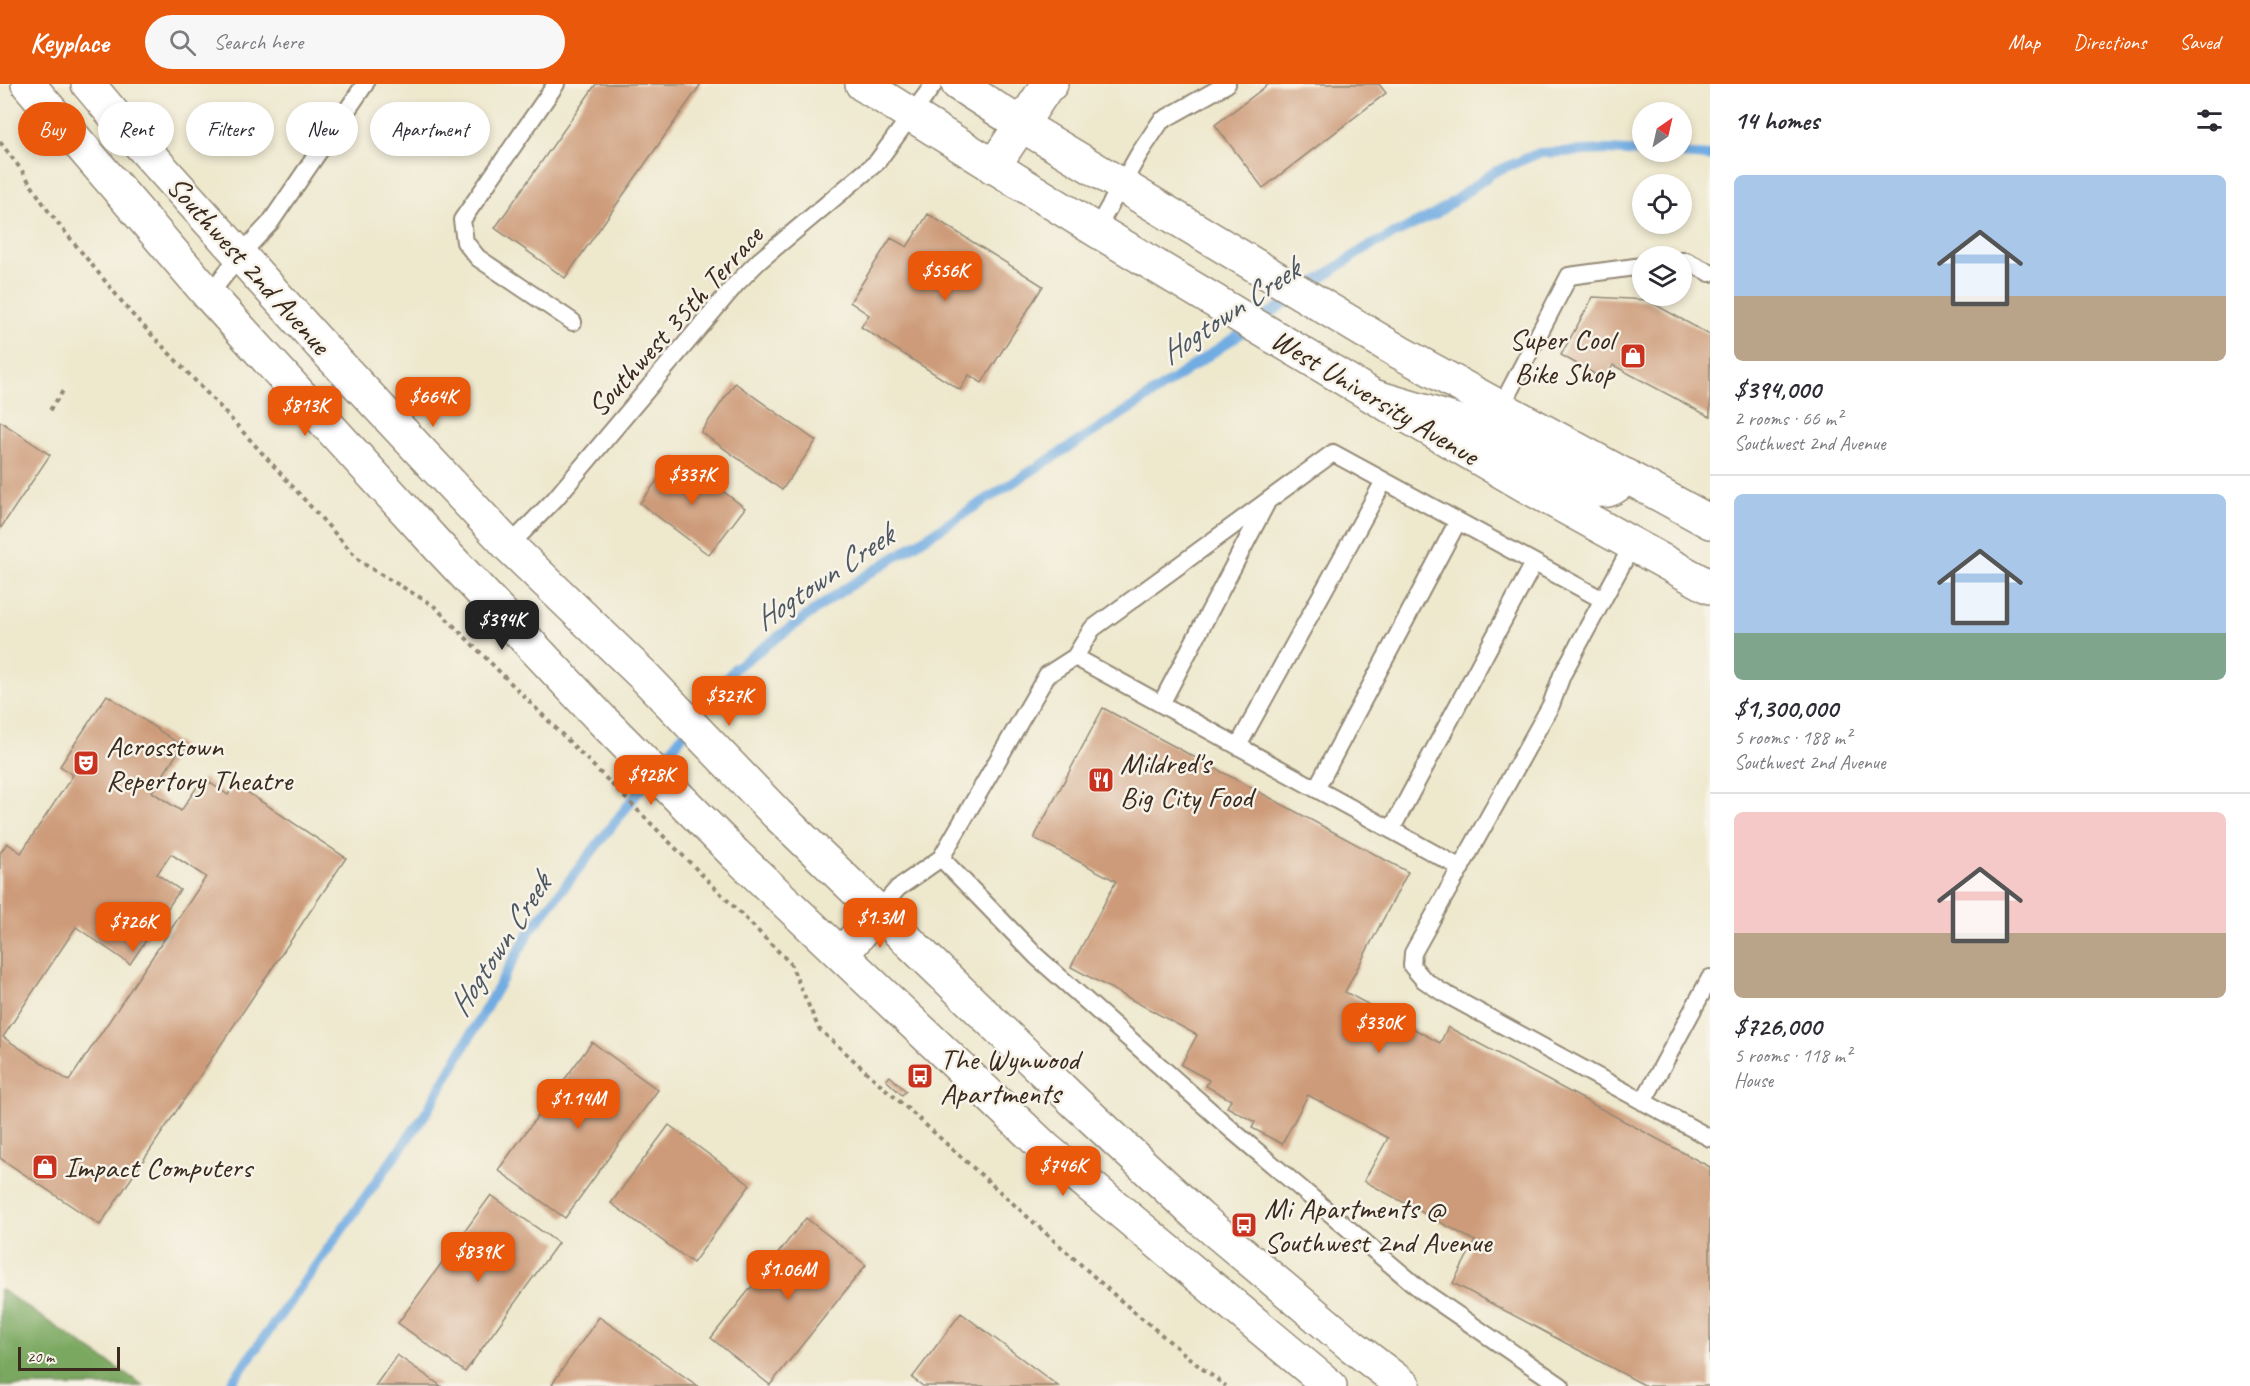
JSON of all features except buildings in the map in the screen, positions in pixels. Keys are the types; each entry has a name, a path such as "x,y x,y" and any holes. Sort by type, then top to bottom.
{"main road":[{"name":"Southwest 2nd Avenue","path":"28,84 209,295 438,546 603,722 735,854 1046,1149 1330,1386"},
{"name":"Southwest 2nd Avenue","path":"88,84 320,344 509,546 644,676 777,814 1200,1218 1351,1345 1404,1386"},
{"name":"West University Avenue","path":"862,84 1168,274 1373,396 1523,484 1710,587"},
{"name":"West University Avenue","path":"958,84 1020,124 1399,352 1710,522"},
{"path":"993,167 1020,124 1047,86 1051,84"},
{"path":"1373,396 1477,427 1586,487 1600,491 1614,489 1627,476"},
{"path":"842,955 878,910"}],"lane":[{"path":"209,295 240,255 270,223 365,84"},
{"path":"556,84 462,220 465,242 478,258 573,322"},
{"name":"Southwest 35th Terrace","path":"509,546 555,499 736,284 759,261 877,162 934,84"},
{"path":"1096,230 1139,154 1161,121 1227,84"},
{"path":"1692,264 1710,273"},
{"path":"1501,407 1569,276 1632,267"},
{"path":"878,910 898,888 941,858 1047,675 1076,657 1092,629 1333,453 1604,600"},
{"path":"1238,746 1384,481"},
{"path":"1161,704 1268,500"},
{"path":"1316,789 1458,521"},
{"path":"1633,544 1562,675 1551,705 1413,953 1412,966 1424,980 1442,992 1710,1138"},
{"path":"1391,830 1534,563"},
{"path":"1076,657 1461,868"},
{"path":"941,858 1037,957 1234,1132 1421,1290 1561,1386"},
{"path":"1643,1102 1710,978"}],"path":[{"path":"0,142 49,212 131,313 360,561 433,605 790,963 819,1029 1119,1299 1226,1386"},
{"path":"50,410 65,388"}],"green space":[{"path":"0,1289 144,1386 0,1386"}],"waterway":[{"name":"Hogtown Creek","path":"229,1386 426,1113 530,931 735,668 843,590 1139,403 1364,249 1437,213 1494,172 1539,153 1609,150 1710,156"}],"place":[{"name":"Super Cool Bike Shop","path":"1633,356"},
{"name":"Acrosstown Repertory Theatre","path":"86,763"},
{"name":"Mildred's Big City Food","path":"1101,780"},
{"name":"The Wynwood Apartments","path":"920,1076"},
{"name":"Impact Computers","path":"45,1167"},
{"name":"Mi Apartments @ Southwest 2nd Avenue","path":"1244,1225"}]}
